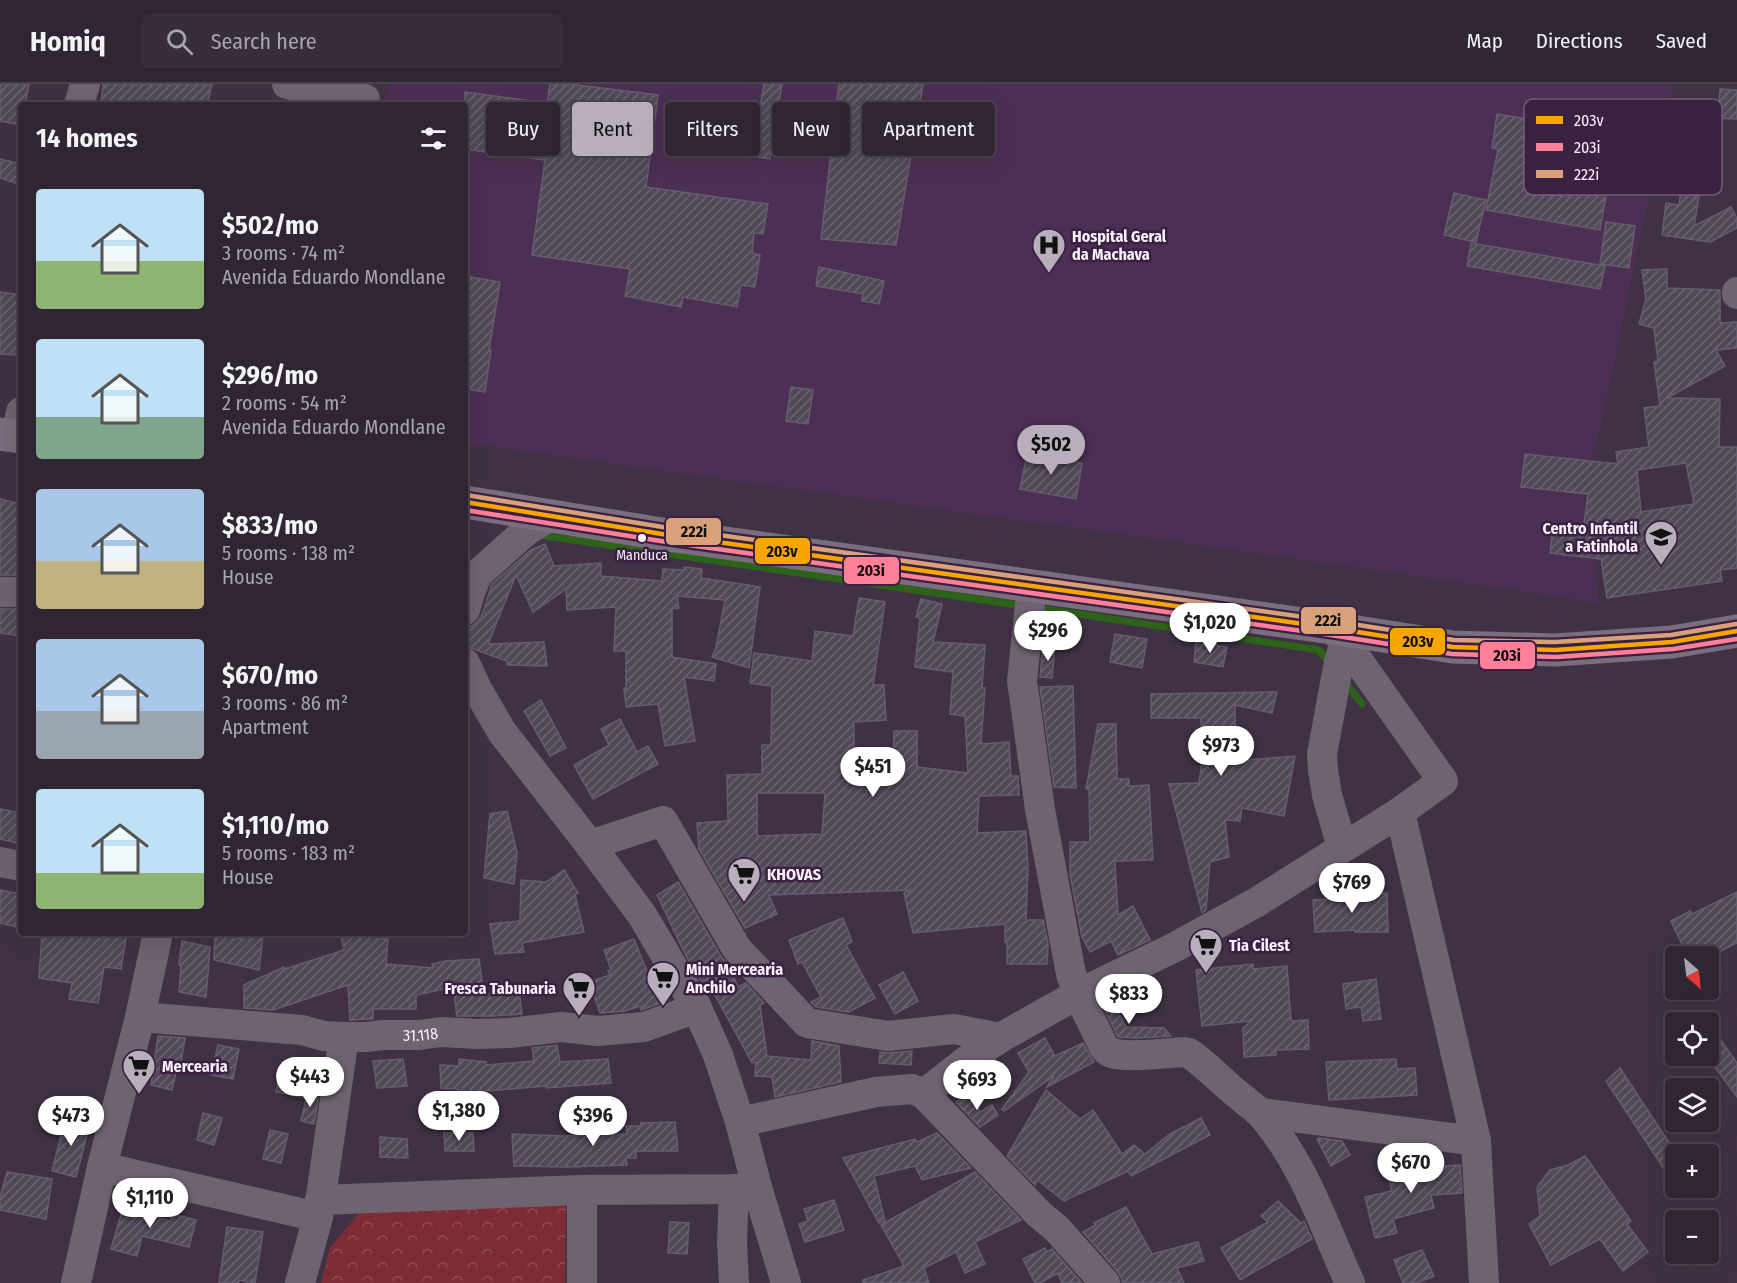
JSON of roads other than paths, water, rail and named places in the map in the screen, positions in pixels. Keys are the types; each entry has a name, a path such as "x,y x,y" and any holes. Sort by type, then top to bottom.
{"main road":[{"path":"468,502 668,535 1032,586 1338,635 1453,647 1555,650 1672,642 1737,630"}],"street":[{"path":"80,102 85,84"},
{"path":"287,84 366,96"},
{"path":"468,600 478,574 526,531 552,515"},
{"path":"1032,586 1022,681 1040,809 1071,974 1078,994 1104,1047 1109,1052 1117,1054 1189,1053 1262,1113 1289,1152 1329,1233 1350,1283"},
{"path":"0,592 18,592"},
{"path":"924,1094 1000,1038 1078,994 1175,947 1236,913 1400,812 1443,781 1338,635"},
{"path":"1338,635 1339,662 1322,754 1327,795 1342,847"},
{"path":"468,669 502,732 642,915 698,1008 718,1054 740,1122 746,1188 786,1283"},
{"path":"1400,812 1476,1141 1484,1283"},
{"path":"590,845 663,821 737,949 807,1023 888,1036 954,1029 1000,1038"},
{"path":"0,862 18,865"},
{"path":"76,1283 157,936"},
{"name":"31.118","path":"140,1017 302,1030 324,1036 344,1037 419,1035 441,1032 510,1033 561,1027 598,1030 644,1027 698,1008"},
{"path":"300,1283 319,1209 344,1037"},
{"path":"740,1122 876,1092 912,1089 924,1094 1039,1214 1057,1229 1105,1283"},
{"path":"1262,1113 1476,1141"},
{"path":"102,1167 319,1209 582,1190 746,1188"},
{"path":"734,1283 732,1241 746,1188"},
{"path":"582,1190 582,1283"}],"waterway":[{"path":"539,535 1024,606"},
{"path":"1038,608 1319,650 1329,663"},
{"path":"1344,681 1362,704"}],"place":[{"name":"Hospital Geral da Machava","path":"1049,274"},
{"name":"Manduca","path":"642,538"},
{"name":"Centro Infantil a Fatinhola","path":"1661,566"},
{"name":"KHOVAS","path":"744,903"},
{"name":"Tia Cilest","path":"1206,974"},
{"name":"Mini Mercearia Anchilo","path":"663,1007"},
{"name":"Fresca Tabunaria","path":"579,1017"},
{"name":"Mercearia","path":"139,1095"}]}
